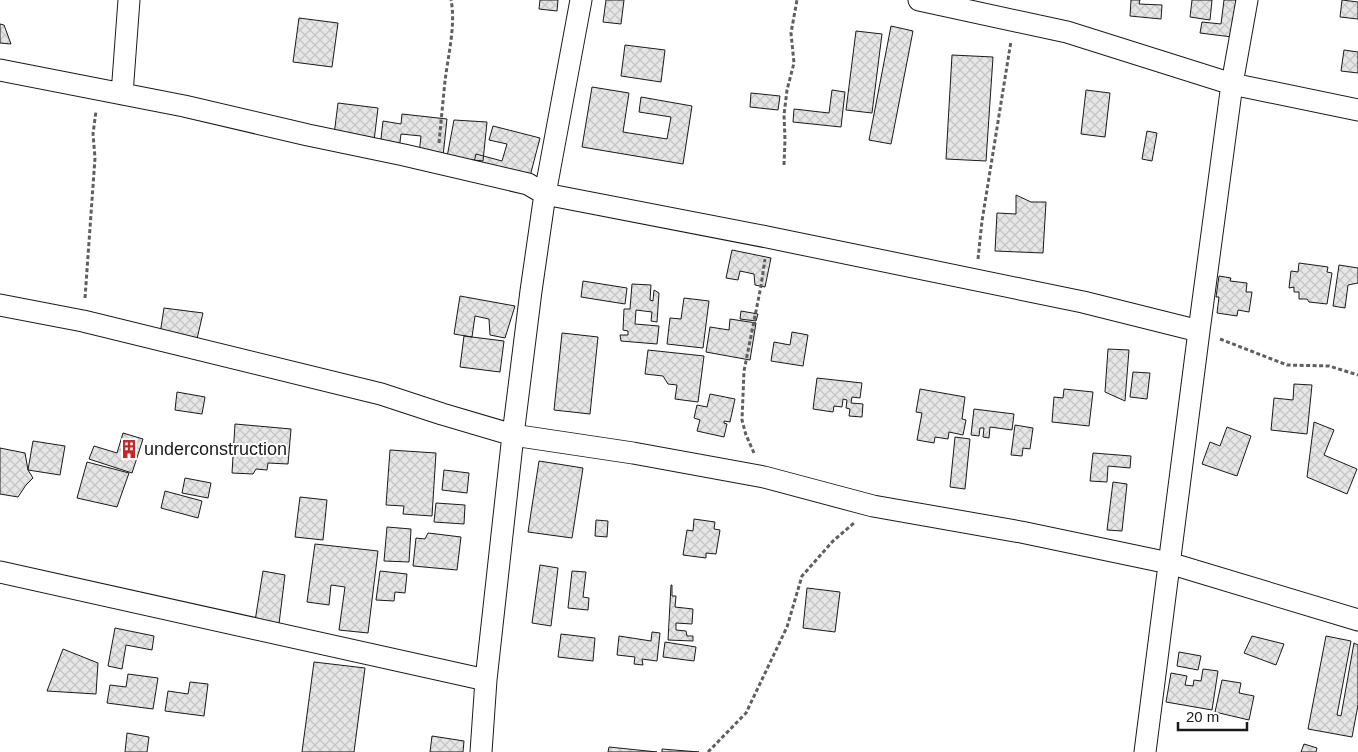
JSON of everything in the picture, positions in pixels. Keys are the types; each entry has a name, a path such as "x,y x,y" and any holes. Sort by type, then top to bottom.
{"street":[{"path":"112,93 129,0"},
{"path":"481,752 486,680 531,291 545,194 581,0"},
{"path":"919,0 1067,32 1232,84 1358,110"},
{"path":"1145,752 1198,331 1232,84 1247,0"},
{"path":"0,70 184,106 308,135 404,154 528,184 545,194 767,237 1083,302 1198,331"},
{"path":"0,305 83,321 381,394 513,435 633,453 764,477 873,506 1021,532 1169,563 1358,620"},
{"path":"0,572 486,680"}],"path":[{"path":"438,163 453,9 450,0"},
{"path":"784,165 784,115 787,90 794,63 791,33 797,0"},
{"path":"976,280 982,221 1002,89 1012,34 1022,21"},
{"path":"83,321 95,158 94,115 112,93"},
{"path":"764,477 746,435 742,420 744,371 761,286 767,237"},
{"path":"1198,331 1287,365 1329,366 1358,375"},
{"path":"708,752 746,713 787,627 802,576 833,541 873,506"}],"building":[{"path":"540,0 558,0 557,11 539,9"},
{"path":"606,0 624,0 621,24 603,22"},
{"path":"1131,0 1140,0 1139,4 1162,5 1161,19 1130,16"},
{"path":"1192,0 1212,0 1210,20 1190,17"},
{"path":"1224,0 1236,0 1232,37 1200,33 1202,22 1221,24"},
{"path":"1342,0 1358,2 1358,19 1340,17"},
{"path":"299,18 338,23 332,67 293,62"},
{"path":"0,24 4,25 11,44 0,43"},
{"path":"891,26 913,31 891,144 869,140"},
{"path":"856,31 882,34 872,113 846,110"},
{"path":"625,45 665,50 661,82 621,76"},
{"path":"1344,50 1358,52 1358,73 1341,71"},
{"path":"952,55 993,57 986,161 946,159"},
{"path":"592,87 629,93 623,132 667,139 671,117 639,112 641,97 692,106 683,164 582,147"},
{"path":"832,90 845,92 841,127 793,122 794,109 829,113"},
{"path":"1086,90 1110,93 1105,137 1081,134"},
{"path":"751,93 780,96 778,110 750,107"},
{"path":"338,103 378,108 373,149 334,135"},
{"path":"402,114 447,119 443,156 419,154 421,136 401,134 398,158 379,156 383,121 401,124"},
{"path":"454,120 487,122 483,161 447,157"},
{"path":"493,126 540,138 528,184 472,170 476,154 502,161 507,144 489,140"},
{"path":"1147,131 1157,133 1152,161 1142,159"},
{"path":"1016,195 1031,202 1046,202 1043,253 995,251 997,213 1016,214"},
{"path":"732,250 771,258 765,287 755,285 754,274 740,271 738,280 726,278"},
{"path":"1299,263 1328,267 1327,272 1332,273 1327,304 1299,299 1299,292 1294,292 1294,287 1289,288 1291,271 1298,272"},
{"path":"1339,265 1358,268 1358,283 1348,285 1345,308 1333,306"},
{"path":"1219,276 1231,278 1230,281 1247,283 1246,292 1252,292 1249,312 1238,310 1237,316 1217,313 1219,297 1216,297"},
{"path":"583,281 627,288 625,304 581,297"},
{"path":"632,284 651,285 650,300 653,301 654,290 659,293 657,322 651,321 652,312 636,310 635,324 659,326 657,344 621,341 620,335 628,335 628,331 623,330 624,309 630,309"},
{"path":"460,296 515,306 505,338 490,335 489,319 475,316 472,337 454,334"},
{"path":"684,298 709,301 703,348 667,344 670,318 681,319"},
{"path":"164,308 203,313 197,339 160,334"},
{"path":"741,311 758,314 756,321 740,319"},
{"path":"730,319 756,323 750,360 706,352 710,327 729,330"},
{"path":"792,332 808,335 803,366 771,361 774,342 790,345"},
{"path":"562,333 598,337 590,414 554,410"},
{"path":"464,336 504,341 500,372 460,367"},
{"path":"1108,349 1129,350 1125,401 1105,392"},
{"path":"648,350 704,356 698,402 675,399 677,385 668,384 663,376 645,374"},
{"path":"1133,372 1150,373 1147,399 1130,397"},
{"path":"817,378 862,383 860,398 852,397 851,403 863,404 862,417 849,416 850,409 846,408 847,400 843,399 842,407 834,406 833,412 813,409"},
{"path":"1294,384 1312,385 1307,434 1271,430 1274,398 1293,400"},
{"path":"920,389 965,397 962,419 966,420 963,435 949,432 948,439 935,437 934,443 917,440 922,413 916,412"},
{"path":"1064,389 1093,392 1089,426 1052,422 1054,397 1063,398"},
{"path":"177,392 205,397 202,414 175,410"},
{"path":"710,394 735,399 730,422 724,421 727,424 724,437 697,431 700,420 694,418 697,405 707,407"},
{"path":"974,409 1014,414 1012,430 990,427 989,438 983,437 984,428 980,428 979,436 971,435"},
{"path":"1314,422 1334,430 1324,455 1357,469 1347,494 1307,477"},
{"path":"235,424 291,429 288,464 268,463 267,470 256,469 253,474 232,473"},
{"path":"1015,425 1033,428 1030,449 1023,448 1022,456 1011,455"},
{"path":"1227,427 1251,436 1237,476 1202,464 1210,442 1220,446"},
{"name":"underconstruction","path":"123,433 143,439 132,473 89,459 94,446 117,453"},
{"path":"955,437 970,439 965,489 950,487"},
{"path":"33,441 65,446 60,475 28,470"},
{"path":"0,448 25,453 28,470 33,478 18,497 0,494"},
{"path":"390,450 436,453 432,516 403,514 404,506 386,505"},
{"path":"1093,453 1131,456 1130,468 1108,466 1107,482 1090,481"},
{"path":"539,461 583,468 572,538 528,532"},
{"path":"87,462 129,473 117,507 77,498"},
{"path":"444,470 469,473 467,493 442,490"},
{"path":"185,478 211,483 208,498 182,493"},
{"path":"1113,482 1127,484 1122,531 1107,530"},
{"path":"165,491 202,501 198,518 161,508"},
{"path":"300,497 327,500 323,540 295,537"},
{"path":"436,503 465,505 464,524 434,522"},
{"path":"694,519 715,522 714,529 720,530 716,554 706,553 706,558 683,555 687,530 693,531"},
{"path":"596,520 608,521 607,537 595,536"},
{"path":"387,527 411,529 409,562 384,561"},
{"path":"428,533 461,537 457,570 413,566 416,538 425,539"},
{"path":"315,544 378,551 368,633 339,630 345,587 331,585 329,605 307,602"},
{"path":"540,565 558,568 551,626 532,623"},
{"path":"263,571 285,575 279,624 255,621"},
{"path":"380,571 407,574 405,593 395,592 394,601 376,600"},
{"path":"572,571 586,572 583,597 589,598 588,610 568,608"},
{"path":"671,585 672,596 676,596 675,607 693,609 692,624 676,623 676,630 686,631 687,636 693,636 693,641 668,640"},
{"path":"807,588 840,592 835,632 803,628"},
{"path":"115,628 154,636 152,650 126,645 122,669 108,666"},
{"path":"652,632 660,633 657,661 642,659 643,665 634,664 635,657 617,655 619,636 651,641"},
{"path":"561,634 595,638 593,661 558,657"},
{"path":"1252,636 1284,644 1276,665 1244,653"},
{"path":"1326,636 1351,641 1337,715 1341,716 1354,643 1358,645 1358,705 1352,737 1308,729"},
{"path":"665,642 696,647 694,661 663,657"},
{"path":"63,649 98,663 96,694 47,691"},
{"path":"1179,652 1201,656 1198,670 1177,666"},
{"path":"314,662 365,668 354,752 302,752"},
{"path":"1203,669 1218,671 1212,710 1166,702 1171,673 1187,676 1185,685 1193,686 1194,680 1201,681"},
{"path":"128,674 158,678 153,709 107,703 110,685 126,687"},
{"path":"1222,680 1241,683 1239,693 1254,696 1249,720 1215,712"},
{"path":"190,682 208,684 204,716 165,711 168,691 188,694"},
{"path":"127,733 149,737 147,752 125,752"},
{"path":"432,736 464,741 463,752 430,752"},
{"path":"1304,744 1317,748 1316,752 1301,752"},
{"path":"609,747 657,752 608,752"},
{"path":"662,749 699,752 662,752"}],"place":[{"name":"underconstruction","path":"129,449"}]}
